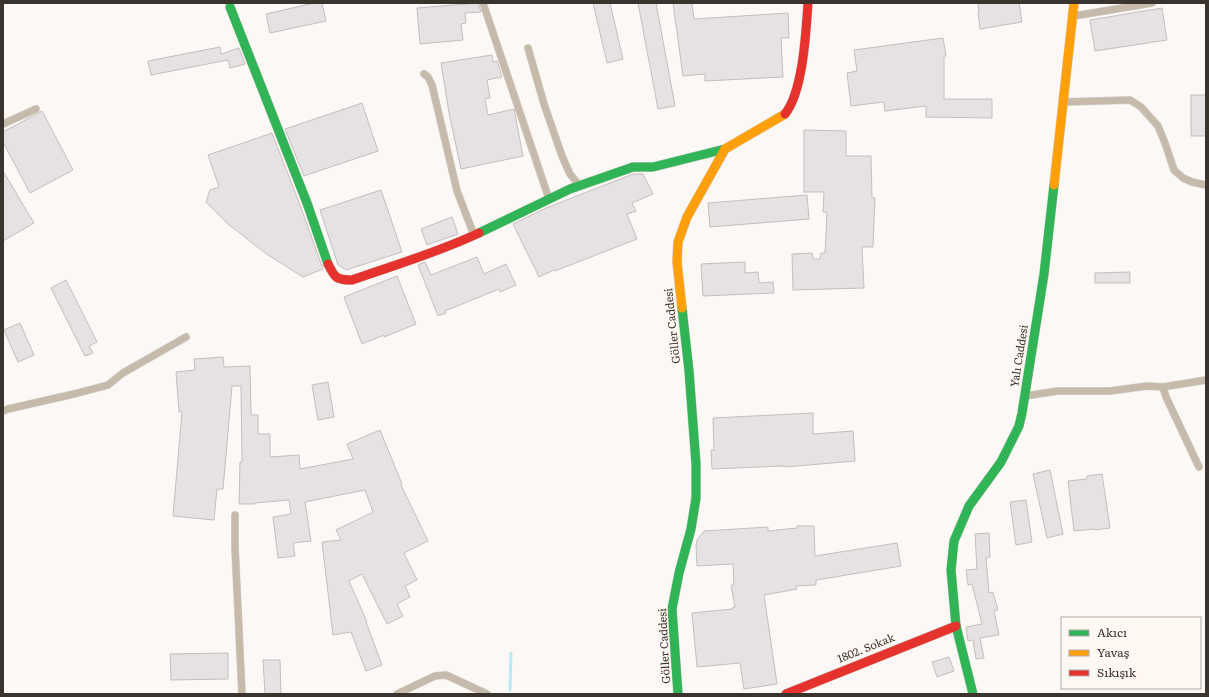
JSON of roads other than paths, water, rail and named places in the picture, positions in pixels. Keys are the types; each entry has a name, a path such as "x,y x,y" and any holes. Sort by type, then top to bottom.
{"street":[{"path":"483,3 549,199"},
{"path":"230,6 307,203 328,264 333,275 341,280 352,280 464,240 570,189 633,167 653,167 725,149 786,113 795,95 800,74 806,38 808,3"},
{"name":"Yalı Caddesi","path":"973,694 956,626 951,570 954,541 969,506 1000,462 1019,426 1026,396 1044,274 1074,16 1074,3"},
{"path":"1074,16 1152,3"},
{"path":"528,48 544,104 562,156 570,174 580,186"},
{"path":"424,74 432,85 458,191 474,235"},
{"path":"1064,102 1130,100 1141,106 1158,126 1174,170 1183,178 1192,182 1206,185"},
{"path":"3,124 36,109"},
{"name":"Göller Caddesi","path":"678,694 672,609 679,573 691,529 696,498 696,464 689,372 677,262 678,242 687,217 725,149"},
{"path":"3,411 74,394 108,384 123,373 186,337"},
{"path":"1026,396 1058,390 1110,390 1147,386 1163,386 1206,380"},
{"path":"1163,386 1166,397 1199,467"},
{"path":"235,516 235,548 242,694"},
{"name":"1802. Sokak","path":"786,694 956,626"},
{"path":"397,694 435,676 446,675 487,694"}],"waterway":[{"path":"510,690 511,653"}]}
